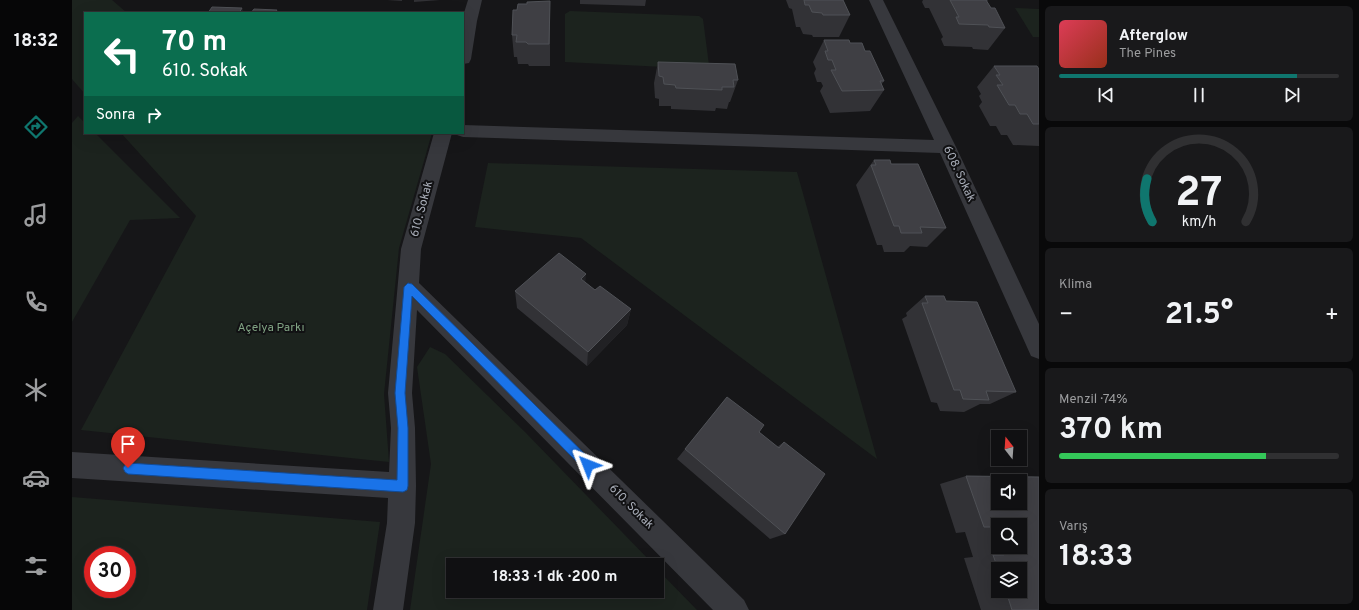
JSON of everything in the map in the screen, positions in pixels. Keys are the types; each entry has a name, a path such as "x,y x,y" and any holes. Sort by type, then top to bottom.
{"street":[{"path":"464,53 469,21 475,0"},
{"name":"608. Sokak","path":"876,0 947,147 1039,349"},
{"path":"464,131 947,147"},
{"name":"610. Sokak","path":"388,610 401,523 403,486 403,428 400,393 412,249 443,134"},
{"name":"610. Sokak","path":"408,287 734,610"},
{"path":"72,465 403,486"}],"green space":[{"path":"72,0 112,0 126,12 84,12 84,93 72,79"},
{"path":"1015,8 1039,9 1039,37 1033,37"},
{"path":"570,11 699,16 703,19 709,65 704,69 565,62 565,14"},
{"path":"78,116 84,122 84,134 96,134 180,218 130,220 72,322 72,123"},
{"name":"Açelya Parkı","path":"122,134 432,134 399,248 384,394 389,462 81,430 196,216"},
{"path":"488,163 797,172 877,459 581,238 475,227"},
{"path":"430,347 445,354 525,432 647,558 446,558 446,598 664,598 664,576 697,610 410,610 431,464 417,367"},
{"path":"72,497 380,522 367,610 72,610"}],"building":[{"path":"804,0 843,0 850,15 823,15 822,13 812,12 809,5 805,5"},
{"path":"950,0 986,0 991,8 995,8 1005,28 989,27 988,25 959,24 956,17 959,17"},
{"path":"550,1 549,44 528,44 526,42 516,42 517,35 512,35 513,10 517,10 518,4"},
{"path":"212,7 242,8 240,12 209,12"},
{"path":"254,9 277,10 276,12 252,12"},
{"path":"824,40 849,40 850,43 862,43 865,51 870,51 884,81 880,81 884,90 842,91 831,70 836,70 832,60 828,60 825,51 828,51"},
{"path":"658,62 735,64 738,80 733,80 734,87 722,87 722,90 676,88 675,85 664,84 663,77 659,76"},
{"path":"994,66 1037,66 1039,69 1039,124 1033,124 1027,114 1020,114 1015,105 1009,105 997,85 1003,85 996,75 1000,75"},
{"path":"874,160 890,160 891,164 918,164 946,228 920,227 922,233 901,233 899,226 894,226 871,165 876,165"},
{"path":"559,253 586,274 581,279 595,290 600,286 631,309 588,352 515,291"},
{"path":"925,296 944,296 946,301 977,302 1016,392 986,391 989,400 963,399 960,390 954,390 922,303 928,303"},
{"path":"727,397 764,425 759,432 779,448 784,442 825,474 785,534 685,449"},
{"path":"966,476 991,476 991,510 1027,510 1027,477 1039,477 1039,610 1012,610 1008,598 1027,598 1027,562 996,562 993,555 1027,554 1027,518 991,518 991,527 984,527"}],"route":[{"path":"128,468 403,486 403,428 400,393 408,287 588,465"}]}
